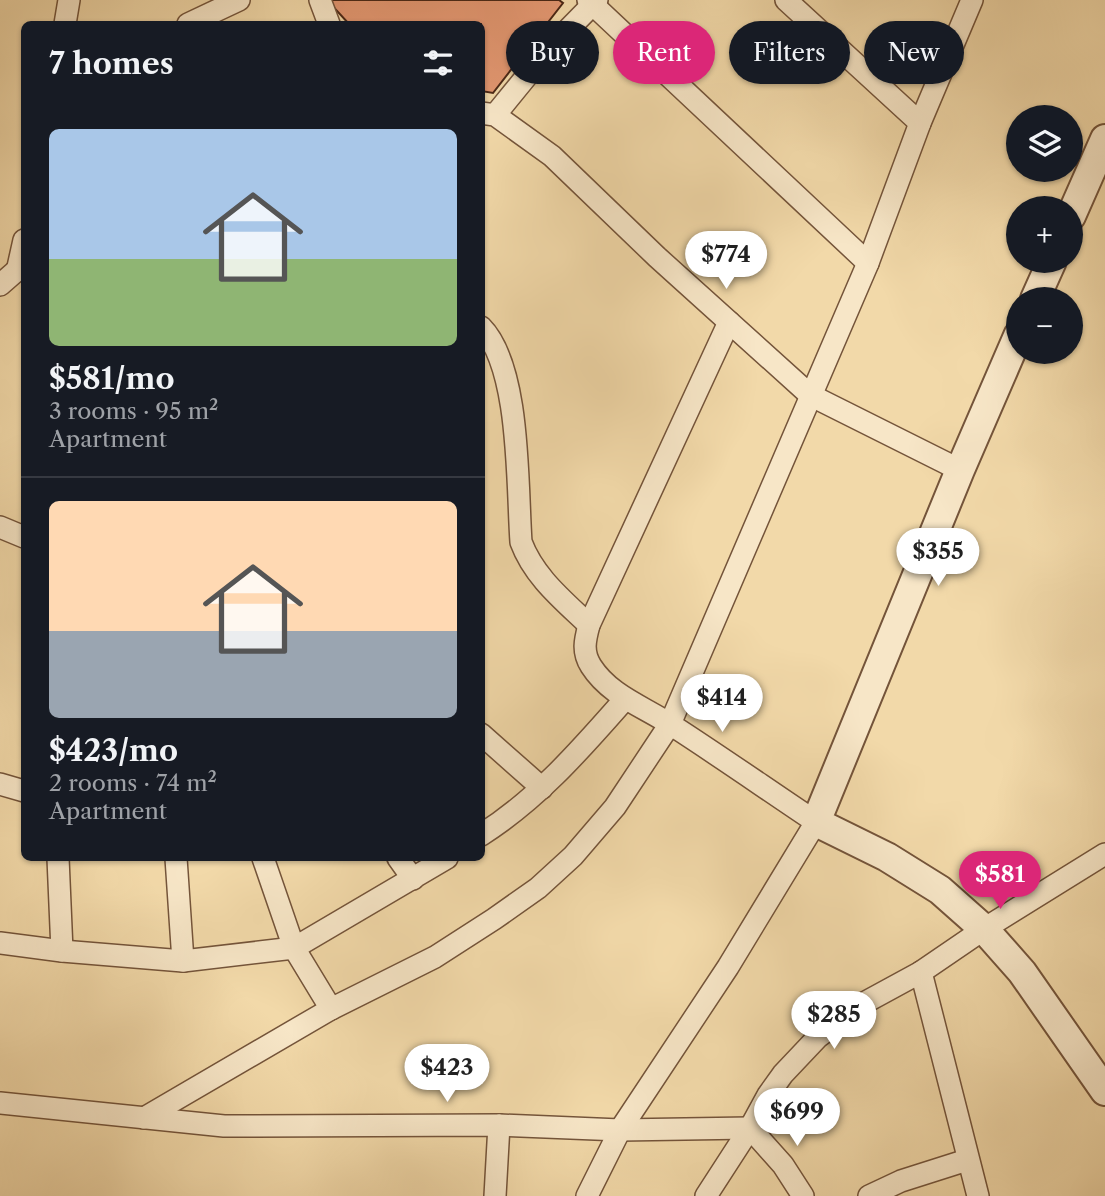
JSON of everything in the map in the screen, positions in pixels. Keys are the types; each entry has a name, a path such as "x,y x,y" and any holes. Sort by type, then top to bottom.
{"street":[{"path":"66,21 69,0"},
{"path":"194,21 239,0"},
{"path":"320,0 328,21"},
{"path":"786,0 920,123"},
{"path":"144,1118 331,1009 435,957 538,888 573,856 609,814 670,724 868,263 920,123 972,0"},
{"path":"868,263 593,1 488,114 552,156 810,395 960,470"},
{"path":"1080,196 1105,139"},
{"path":"0,285 21,265"},
{"path":"729,322 589,625 585,652 591,666 603,681 625,699 670,724 816,822 887,857 940,890 984,929 1022,972 1105,1091"},
{"path":"485,332 499,355 509,394 515,434 524,550 539,575 589,625"},
{"path":"587,1196 620,1130 728,967 816,822 1006,364"},
{"path":"0,527 21,536"},
{"path":"485,832 524,805 542,788 625,699"},
{"path":"485,738 542,788"},
{"path":"0,784 21,790"},
{"path":"706,1196 768,1095 783,1074 818,1037 864,1003 921,972 984,929 1105,854"},
{"path":"58,861 62,951"},
{"path":"176,861 183,961"},
{"path":"264,861 294,948 331,1009"},
{"path":"400,861 414,879"},
{"path":"0,943 183,961 294,948 442,861"},
{"path":"921,972 978,1196"},
{"path":"0,1103 224,1126 499,1125 620,1130 750,1128 783,1164 803,1196"},
{"path":"495,1196 499,1125"},
{"path":"869,1196 903,1189 967,1160"}],"building":[{"path":"327,0 559,0 563,3 549,21 506,21 506,76 493,93 485,92 485,21 346,21"}]}
